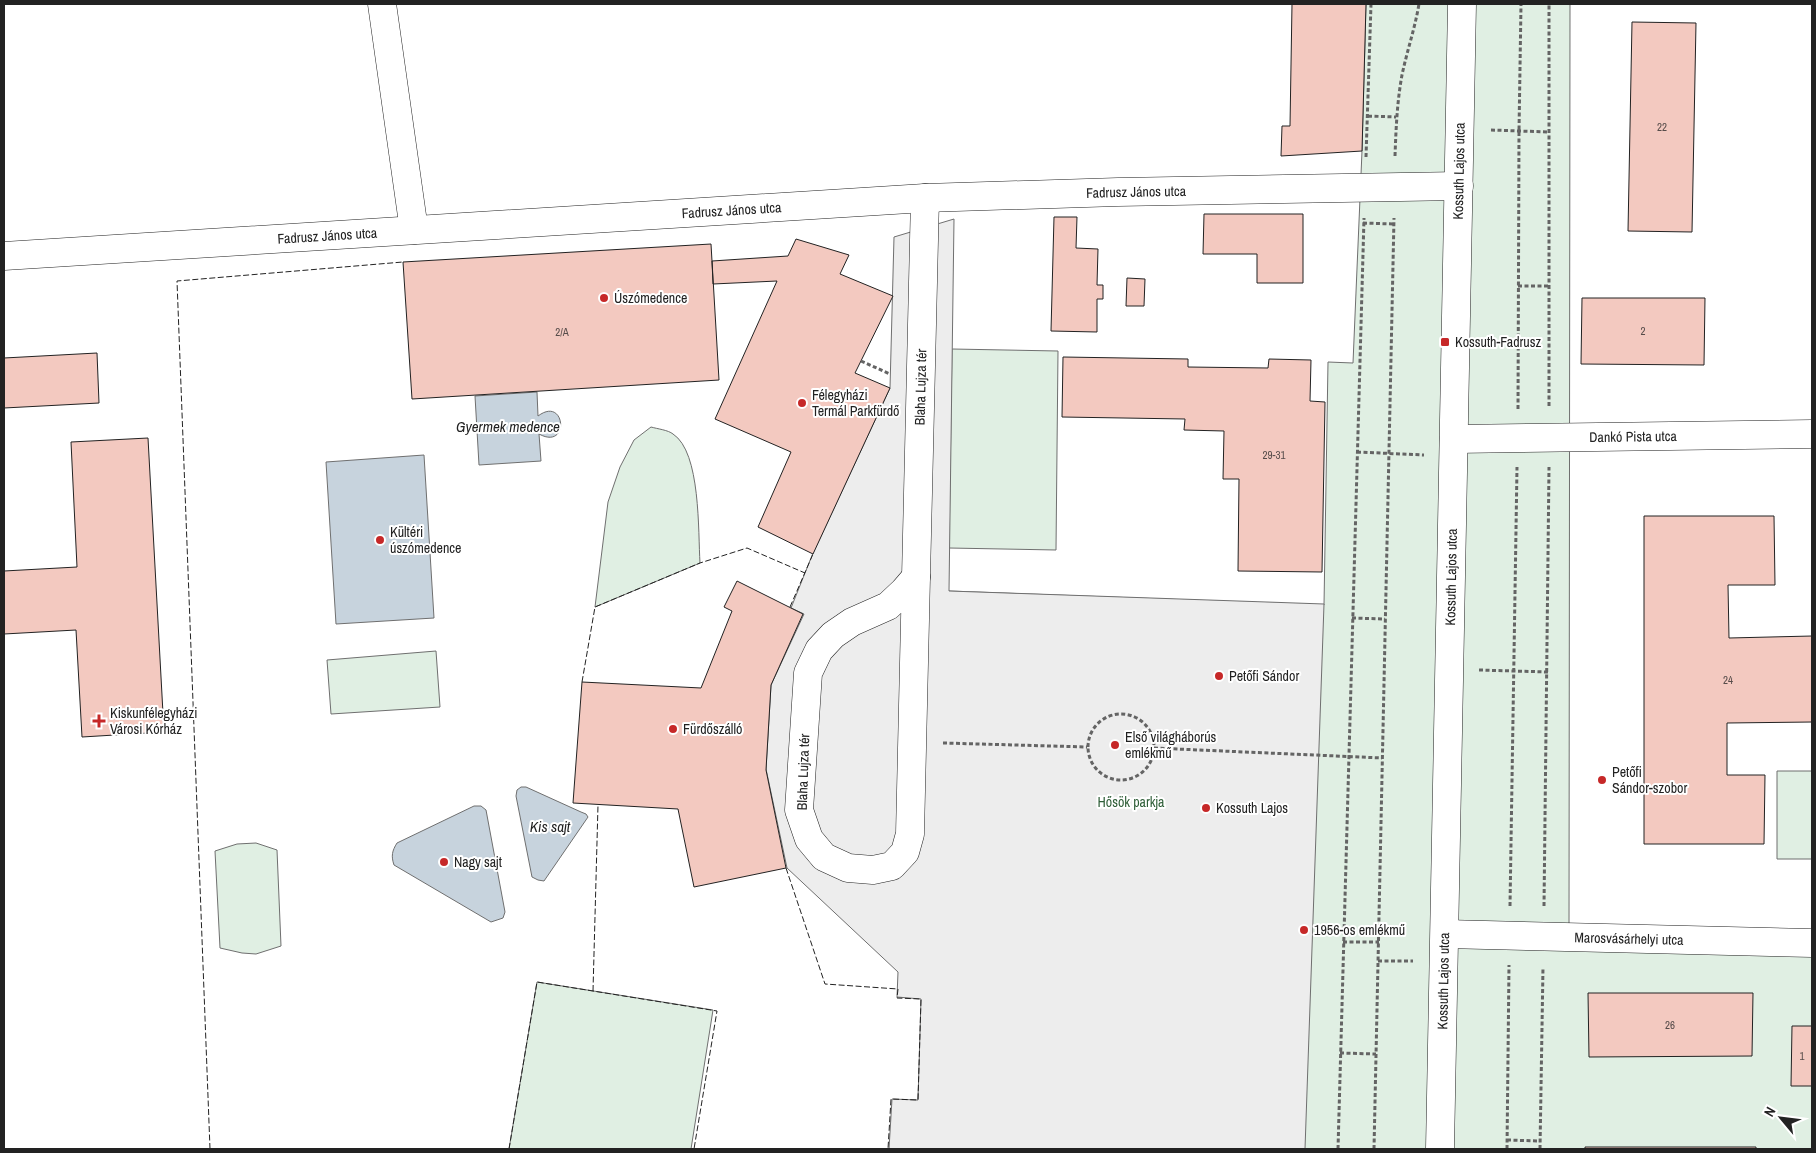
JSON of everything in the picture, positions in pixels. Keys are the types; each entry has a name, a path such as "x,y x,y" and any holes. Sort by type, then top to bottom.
{"street":[{"path":"382,4 414,230"},
{"name":"Kossuth Lajos utca","path":"1440,1149 1462,4"},
{"name":"Fadrusz János utca","path":"4,256 925,198 1118,192 1459,186"},
{"name":"Blaha Lujza tér","path":"916,576 888,606 852,622 833,634 819,650 808,673 799,810 809,839 824,857 848,868 873,870 892,866 904,852 910,834 925,198"},
{"name":"Dankó Pista utca","path":"1454,439 1812,434"},
{"name":"Marosvásárhelyi utca","path":"1444,934 1812,942"}],"path":[{"path":"1338,1149 1364,188 1371,4"},
{"path":"1374,1149 1396,117 1403,74 1415,30 1419,4"},
{"path":"1507,1149 1518,438 1521,4"},
{"path":"1540,1149 1548,672 1549,4"},
{"path":"1368,116 1396,117"},
{"path":"1519,131 1548,132"},
{"path":"1364,223 1394,224"},
{"path":"1518,286 1549,286"},
{"path":"1352,618 1385,619"},
{"path":"1450,669 1548,672"},
{"path":"1121,714 1131,715 1148,727 1154,748 1152,759 1146,769 1137,776 1126,780 1115,780 1104,776 1095,768 1089,758 1087,747 1093,727 1110,715 1121,714"},
{"path":"912,742 1087,747"},
{"path":"1154,748 1382,758"},
{"path":"1343,942 1378,942"},
{"path":"1340,1053 1376,1054"},
{"path":"1507,1140 1540,1141"}],"green space":[{"path":"1366,4 1570,4 1569,937 1812,943 1812,1149 889,1149 918,1100 922,998 949,591 1324,605 1328,362 1353,363"},
{"path":"952,349 1058,351 1056,550 949,548"},
{"path":"651,427 673,434 682,443 689,457 698,513 700,563 595,607 608,502 620,467 634,440"},
{"path":"436,651 440,707 331,714 327,660"},
{"path":"1777,771 1812,771 1812,859 1777,859"},
{"path":"256,843 277,850 281,946 256,954 220,948 215,851 237,844"},
{"path":"537,982 713,1010 691,1149 509,1149"}],"shaded area":[{"name":"Hősök parkja","path":"954,219 949,591 1324,604 1305,1149 889,1149 892,1099 918,1100 921,999 897,997 898,972 787,868 766,769 771,685 804,614 791,608 813,553 890,388 894,237"}],"water":[{"name":"Gyermek medence","path":"537,392 538,416 547,411 554,412 559,417 561,423 560,430 556,435 549,437 539,434 541,461 479,465 475,396"},
{"name":"Kültéri úszómedence","path":"424,455 434,618 336,624 326,462"},
{"name":"Kis sajt","path":"521,787 526,787 586,814 588,817 544,881 532,877 516,796 517,790"},
{"name":"Nagy sajt","path":"474,806 481,806 486,810 505,912 503,918 491,922 394,865 392,859 397,843"}],"building":[{"path":"1292,4 1366,4 1362,151 1281,156 1282,126 1290,126"},
{"path":"1632,22 1696,23 1692,232 1628,231"},
{"path":"1204,214 1303,214 1303,283 1257,283 1257,254 1203,254"},
{"path":"1054,217 1077,217 1076,248 1098,249 1097,285 1103,285 1103,299 1097,299 1097,332 1051,331"},
{"name":"Félegyházi Termál Parkfürdő","path":"796,239 849,255 840,274 893,296 855,373 890,388 813,554 758,527 791,452 715,419 777,281 713,284 712,261 788,256"},
{"path":"711,244 719,380 412,399 403,262"},
{"path":"1127,278 1145,279 1144,306 1126,306"},
{"path":"1582,298 1705,298 1704,365 1581,364"},
{"path":"97,353 99,403 4,408 4,358"},
{"path":"1063,357 1188,359 1188,367 1268,368 1269,359 1311,360 1310,401 1325,402 1322,572 1238,571 1239,479 1223,479 1224,431 1184,430 1185,419 1062,417"},
{"path":"148,438 164,732 82,737 76,630 4,634 4,571 77,567 71,442"},
{"path":"1644,516 1774,516 1775,585 1728,585 1729,638 1812,636 1812,722 1727,723 1727,775 1765,775 1764,844 1644,844"},
{"name":"Fürdőszálló","path":"737,581 803,614 771,685 766,770 786,868 694,887 678,809 573,803 582,682 701,688 732,611 724,607"},
{"path":"1588,993 1753,993 1752,1056 1589,1057"},
{"path":"1792,1026 1812,1026 1812,1086 1791,1086"},
{"path":"1585,1147 1756,1147 1756,1149 1585,1149"}],"fence":[{"path":"210,1149 177,281 403,262"},
{"path":"582,682 595,607 700,563 747,548 805,573"},
{"path":"790,607 813,554"},
{"path":"593,991 598,805"},
{"path":"786,868 825,984 898,989 897,998 921,999 918,1100 891,1099 888,1149"},
{"path":"509,1149 537,982 717,1011 694,1149"}],"place":[{"name":"Úszómedence","path":"604,298"},
{"name":"Kossuth-Fadrusz","path":"1445,342"},
{"name":"Félegyházi Termál Parkfürdő","path":"802,403"},
{"name":"Kültéri úszómedence","path":"380,540"},
{"name":"Petőfi Sándor","path":"1219,676"},
{"name":"Kiskunfélegyházi Városi Kórház","path":"99,721"},
{"name":"Fürdőszálló","path":"673,729"},
{"name":"Első világháborús emlékmű","path":"1115,745"},
{"name":"Petőfi Sándor-szobor","path":"1602,780"},
{"name":"Kossuth Lajos","path":"1206,808"},
{"name":"Nagy sajt","path":"444,862"},
{"name":"1956-os emlékmű","path":"1304,930"}]}
